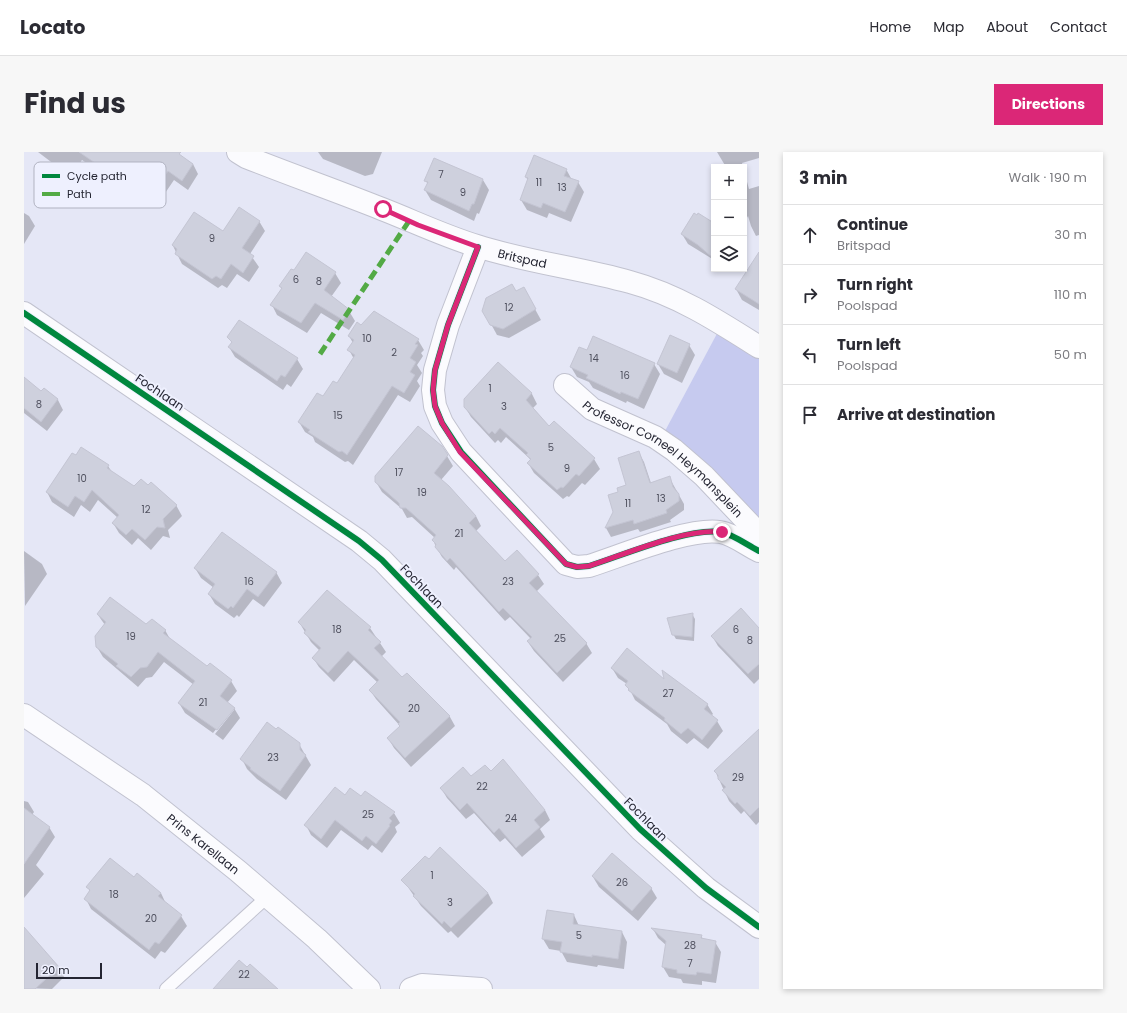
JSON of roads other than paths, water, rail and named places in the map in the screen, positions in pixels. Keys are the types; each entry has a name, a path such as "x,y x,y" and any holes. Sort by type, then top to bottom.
{"street":[{"name":"Britspad","path":"238,152 246,157 478,247 616,278 662,293 725,324 759,347"},
{"path":"478,247 448,325 435,370 433,390 435,406 442,423 460,452 566,564 577,567 589,566 675,538 711,531 722,532 759,551"},
{"name":"Fochlaan","path":"24,313 359,541 382,560 640,829 706,888 759,927"},
{"name":"Professor Corneel Heymansplein","path":"565,384 592,409 655,437 674,450 704,476 759,534"},
{"name":"Prins Karellaan","path":"24,715 142,795 267,897 316,939 369,989"},
{"path":"411,989 422,985 481,989"}],"lane":[{"path":"166,989 267,897"}]}
